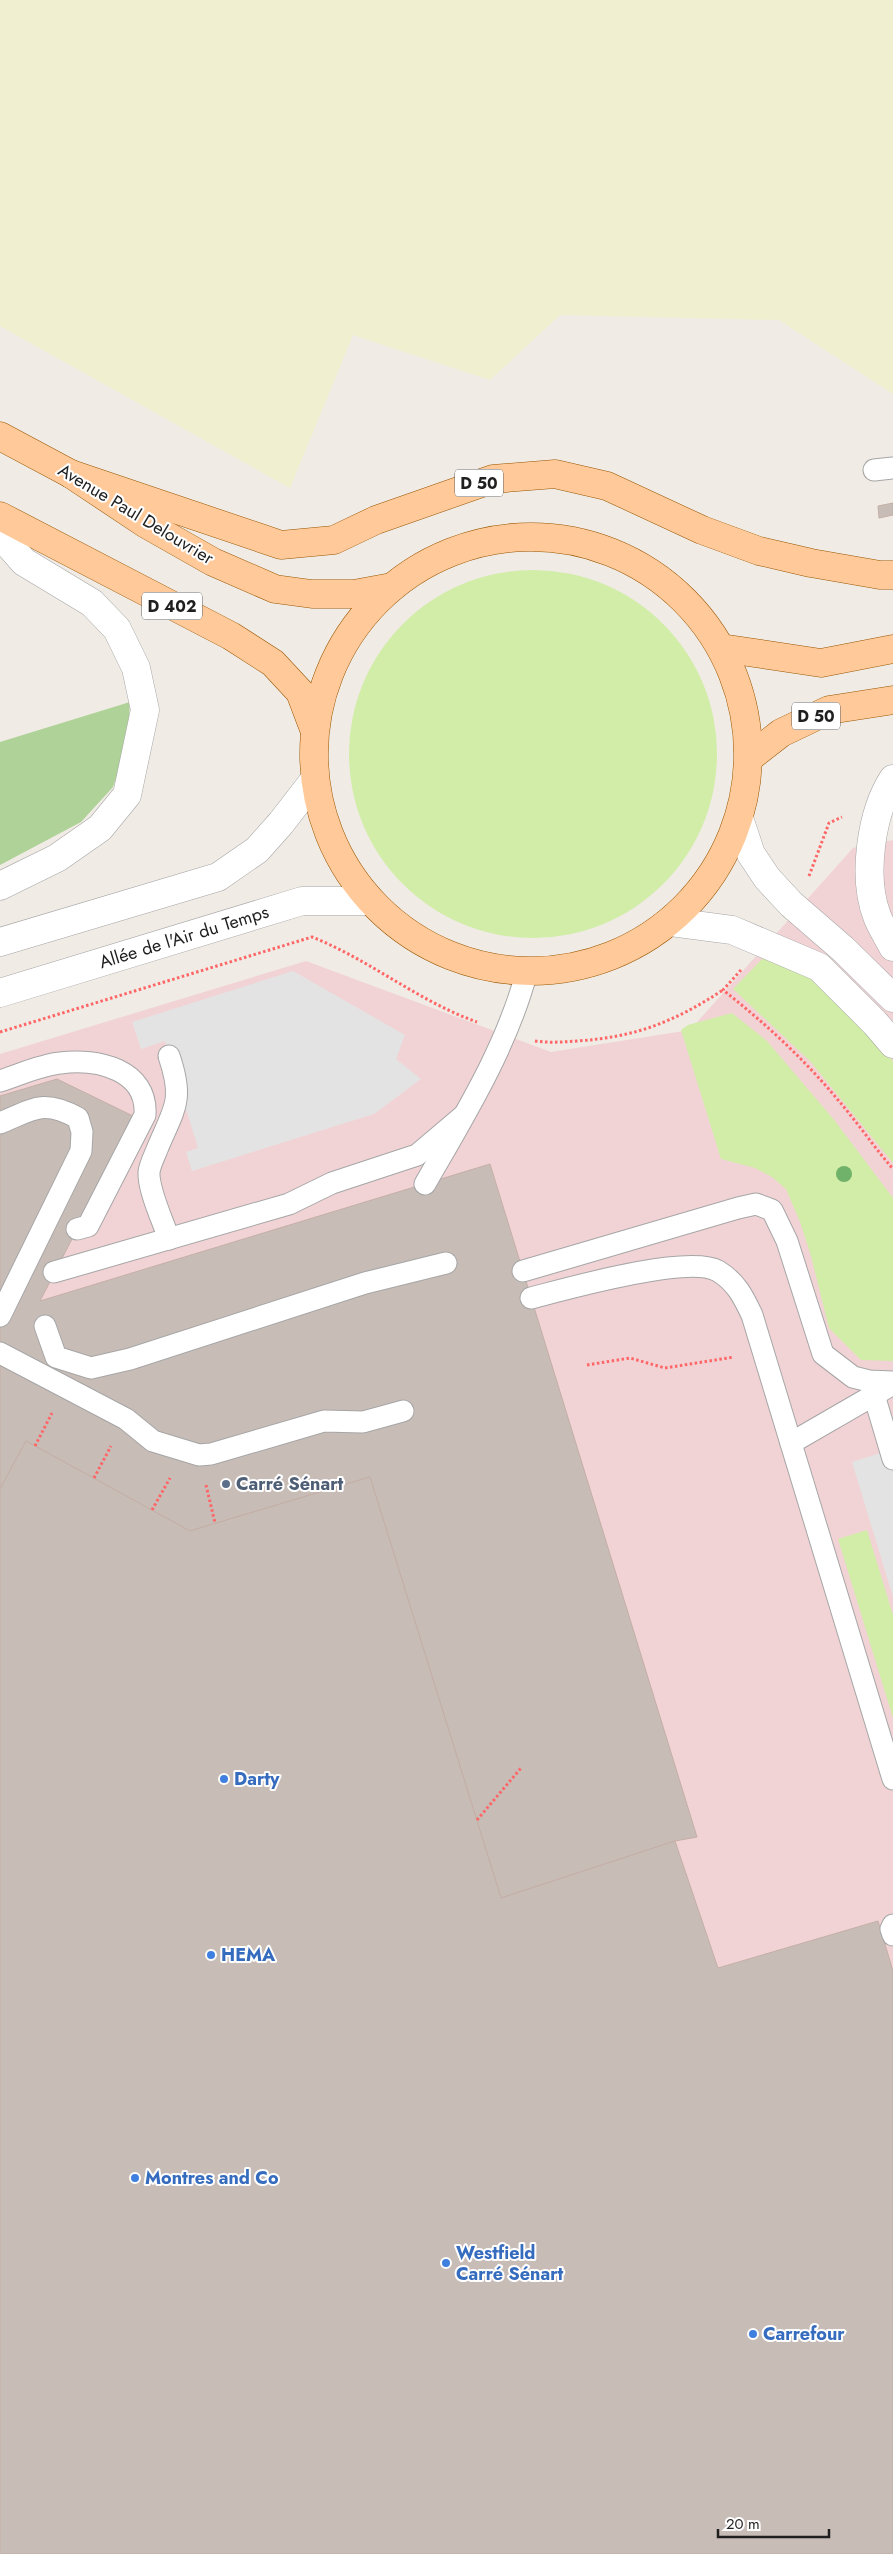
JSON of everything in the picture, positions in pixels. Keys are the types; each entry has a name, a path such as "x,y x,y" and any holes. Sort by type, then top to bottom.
{"main road":[{"name":"Avenue Paul Delouvrier","path":"0,436 71,474 163,533 213,562 275,589 312,594 354,594 392,586"},
{"name":"D 50","path":"71,474 281,545 334,540 376,520 493,479 555,474 607,486 702,530 759,551 811,563 880,575 893,575"},
{"name":"D 402","path":"0,516 231,636 273,663 300,692 314,729"},
{"path":"508,537 571,540 631,560 682,597 721,648 742,701 749,758 740,818 713,875 671,922 614,956 550,972 527,971 484,968 421,943 370,901 333,844 315,779 314,729 330,670 356,624 392,586 447,554 508,537"},
{"path":"721,648 820,663 893,650"},
{"name":"D 50","path":"749,758 781,733 829,710 893,700"}],"street":[{"path":"0,535 24,562 92,603 118,629 136,668 145,710 127,795 105,822 100,828 57,858 0,886"},
{"path":"893,778 886,789 870,853 871,889 877,916 893,947"},
{"path":"0,942 218,878 257,850 281,823 315,779"},
{"path":"740,818 751,854 767,878 791,904 843,948 893,998"},
{"name":"Allée de l'Air du Temps","path":"0,993 302,901 370,901"},
{"path":"671,922 732,930 818,967 876,1023 893,1044"}],"lane":[{"path":"425,1184 464,1116 506,1032 527,971"},
{"path":"169,1056 177,1080 178,1093 174,1113 153,1158 149,1173 169,1238"},
{"path":"0,1081 59,1063 76,1062 99,1065 127,1074 136,1081 143,1092 146,1101 145,1116 88,1226 77,1229"},
{"path":"0,1124 30,1111 46,1107 56,1107 78,1118 82,1132 81,1151 0,1316"},
{"path":"54,1272 289,1204 332,1183 417,1155 464,1116"},
{"path":"523,1271 756,1204 772,1210 786,1242 823,1354 853,1377 869,1382 893,1383"},
{"path":"46,1326 56,1357 92,1368 130,1359 365,1284 446,1263"},
{"path":"531,1298 662,1269 694,1267 716,1270 740,1288 752,1315 893,1779"},
{"path":"0,1353 126,1419 153,1441 199,1455 211,1454 324,1421 364,1422 403,1411"},
{"path":"791,1443 893,1383"},
{"path":"874,1395 893,1459"},
{"path":"893,1925 891,1929 893,1935"}],"path":[{"path":"807,882 829,823 841,817 850,816"},
{"path":"0,1032 312,937 334,946 453,1014 530,1041 545,1043 602,1039 652,1029 693,1010 723,990 742,969"},
{"path":"723,990 763,1022 804,1062 838,1100 893,1169"},
{"path":"587,1365 630,1358 665,1368 736,1357"},
{"path":"35,1446 66,1388"},
{"path":"94,1478 126,1419"},
{"path":"199,1455 215,1523"},
{"path":"477,1820 521,1768"}],"shaded area":[{"path":"893,840 893,2554 0,2554 0,1054 306,961 551,1052 690,1030 853,848"},
{"path":"293,971 405,1035 396,1059 421,1079 374,1114 192,1171 186,1152 198,1148 165,1041 141,1049 132,1022"},
{"path":"893,1449 893,1597 852,1462"}],"green space":[{"path":"0,0 893,0 893,394 779,320 560,315 490,380 353,335 290,488 0,326"},
{"path":"533,570 569,573 603,584 635,601 663,624 686,652 703,684 714,718 717,754 714,790 703,824 686,856 663,884 635,907 603,924 569,935 533,938 497,935 463,924 431,907 403,884 380,856 363,824 352,790 349,754 352,718 363,684 380,652 403,624 431,601 463,584 497,573"},
{"path":"130,702 127,747 113,787 81,822 0,865 0,742"},
{"path":"764,957 802,973 824,988 856,1018 893,1061 893,1163 810,1061 733,989"},
{"path":"732,1013 767,1041 835,1121 893,1198 893,1361 861,1360 829,1328 811,1256 800,1222 786,1189 772,1177 755,1168 721,1159 681,1030 688,1025"},
{"path":"867,1530 893,1615 893,1718 838,1539"}],"building":[{"path":"893,503 893,515 879,518 878,506"},
{"name":"Carré Sénart","path":"57,1079 135,1117 40,1301 490,1164 697,1837 675,1841 501,1898 370,1477 190,1531 26,1441 0,1489 0,1096"},
{"name":"Westfield Carré Sénart","path":"26,1441 190,1531 370,1477 501,1898 675,1841 718,1968 878,1921 893,1971 893,2554 0,2554 0,1489"}],"place":[{"name":"Carré Sénart","path":"226,1484"},
{"name":"Darty","path":"224,1779"},
{"name":"HEMA","path":"211,1955"},
{"name":"Montres and Co","path":"135,2178"},
{"name":"Westfield Carré Sénart","path":"446,2263"},
{"name":"Carrefour","path":"753,2334"}]}
